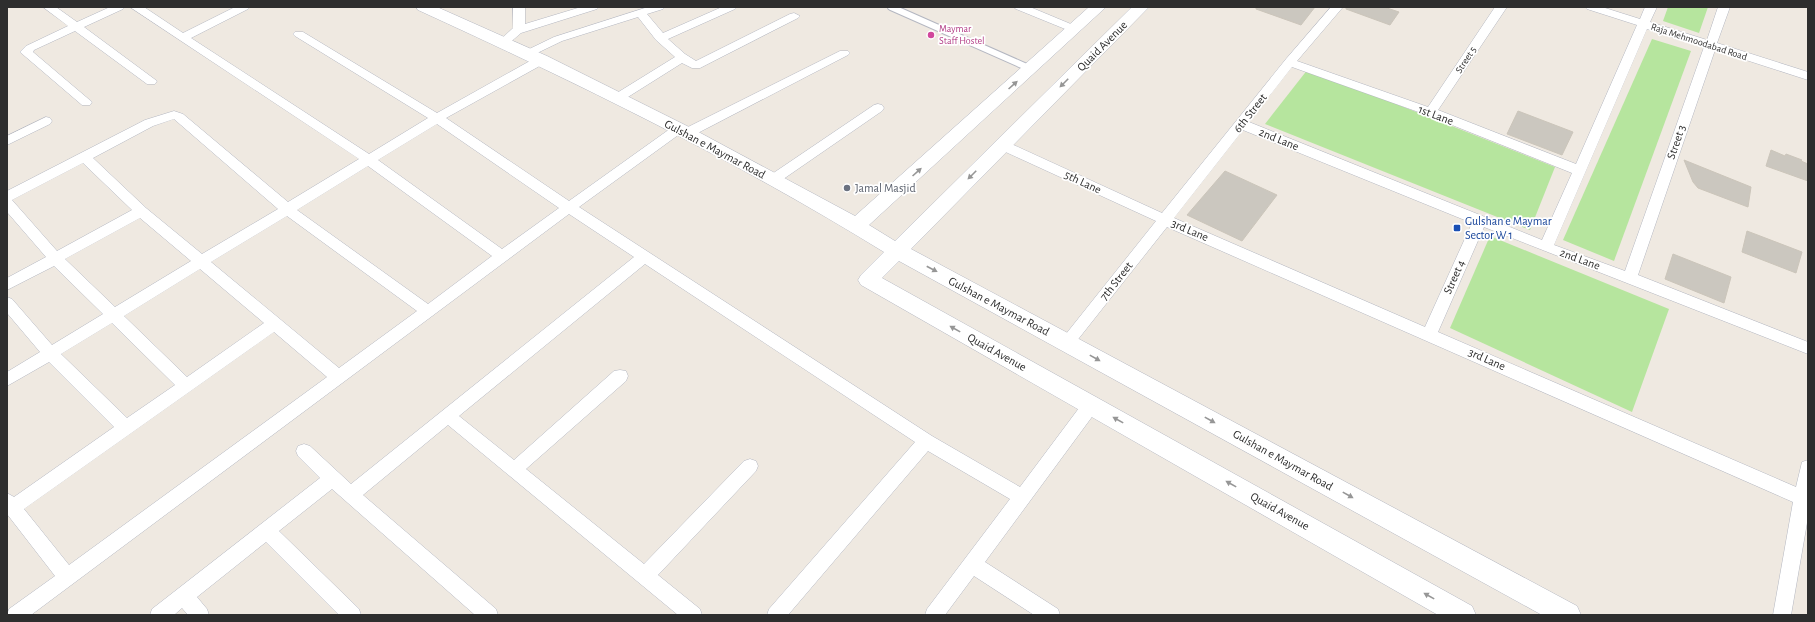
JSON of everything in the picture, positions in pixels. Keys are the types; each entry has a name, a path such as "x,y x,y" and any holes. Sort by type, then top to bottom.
{"main road":[{"name":"Gulshan e Maymar Road","path":"424,7 534,57 682,131 774,180 898,251 1568,615"},
{"path":"856,226 1098,7"},
{"name":"Quaid Avenue","path":"1141,7 868,280 1463,615"}],"street":[{"path":"49,7 151,81"},
{"path":"86,102 26,52 30,48 119,7"},
{"path":"136,7 368,160 502,256"},
{"path":"183,37 244,7"},
{"path":"519,7 521,24 519,30"},
{"path":"503,43 519,30 593,7"},
{"path":"7,380 438,118 534,57 558,39 659,7"},
{"path":"660,38 731,7"},
{"path":"1020,7 1074,29"},
{"name":"6th Street","path":"1165,220 1290,62 1337,7"},
{"name":"Street 5","path":"1431,112 1500,7"},
{"name":"Raja Mehmoodabad Road","path":"1591,7 1808,76"},
{"path":"1546,247 1651,7"},
{"name":"Street 3","path":"1630,278 1724,7"},
{"path":"640,13 660,38 682,56 682,58 693,64 699,64 794,16"},
{"path":"299,34 438,118 568,207 926,441 1022,497"},
{"path":"16,615 568,207 682,131 844,53"},
{"path":"616,99 682,58"},
{"name":"1st Lane","path":"1290,62 1431,112 1580,171"},
{"path":"774,180 878,108"},
{"path":"7,197 149,123 174,115 179,117 287,209 427,311"},
{"path":"7,141 46,121"},
{"name":"2nd Lane","path":"1241,124 1546,247 1630,278 1808,348"},
{"name":"5th Lane","path":"1002,145 1165,220"},
{"path":"84,157 141,211 338,377"},
{"path":"7,203 55,258 186,386"},
{"path":"7,285 141,211"},
{"name":"3rd Lane","path":"1165,220 1805,499"},
{"name":"7th Street","path":"1067,343 1165,220"},
{"name":"Street 4","path":"1429,334 1480,220"},
{"path":"350,495 645,256"},
{"path":"7,304 50,353 126,428"},
{"path":"67,577 10,504 126,428 274,324"},
{"path":"514,470 620,376"},
{"path":"934,615 1091,405"},
{"path":"448,416 693,615"},
{"path":"776,615 926,441"},
{"path":"304,451 350,495 489,615"},
{"path":"645,576 750,466"},
{"path":"1782,615 1805,499 1808,467"},
{"path":"159,615 333,478"},
{"path":"266,530 352,615"},
{"path":"972,564 1051,615"},
{"path":"184,596 200,615"}],"lane":[{"path":"891,7 1031,69"}],"green space":[{"path":"1668,7 1708,7 1699,33 1663,21"},
{"path":"1652,39 1691,51 1614,261 1563,240"},
{"path":"1308,69 1555,167 1530,230 1265,124"},
{"path":"1490,236 1669,309 1632,412 1450,328"}],"building":[{"path":"1256,7 1315,7 1301,25 1256,9"},
{"path":"1346,7 1384,7 1399,12 1390,25 1346,9"},
{"path":"1518,111 1573,132 1562,155 1507,134"},
{"path":"1771,150 1785,156 1786,154 1802,160 1801,161 1808,164 1808,181 1766,166"},
{"path":"1684,160 1751,187 1748,207 1698,188 1693,182"},
{"path":"1225,171 1277,195 1242,241 1187,215"},
{"path":"1747,231 1802,252 1796,273 1742,252"},
{"path":"1673,254 1731,277 1724,303 1665,279"}],"place":[{"name":"Maymar Staff Hostel","path":"931,35"},
{"name":"Jamal Masjid","path":"847,188"},
{"name":"Gulshan e Maymar Sector W 1","path":"1457,228"}]}
